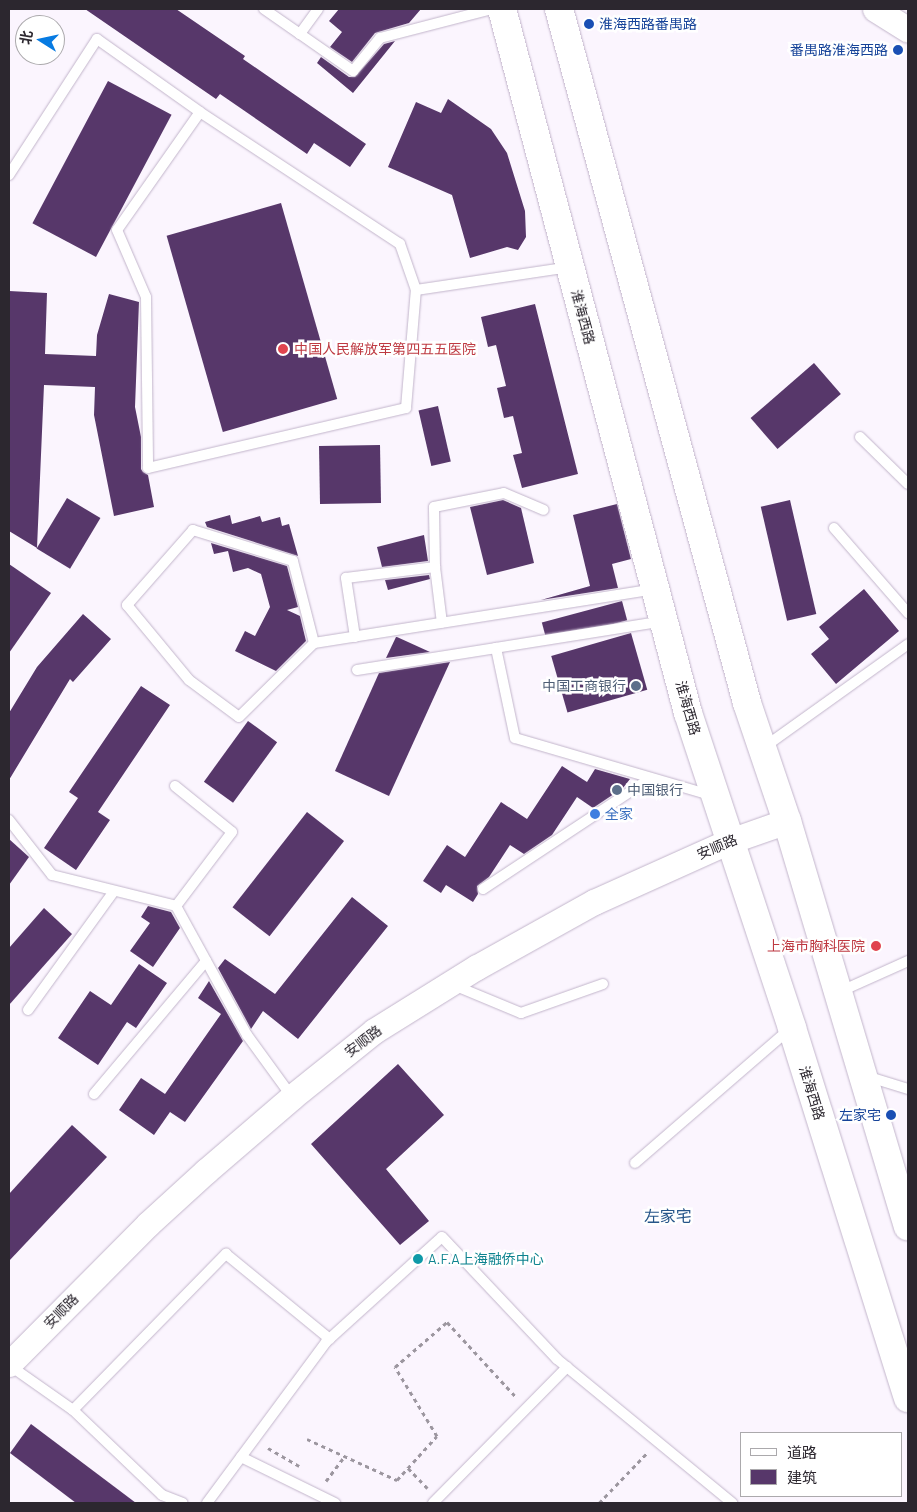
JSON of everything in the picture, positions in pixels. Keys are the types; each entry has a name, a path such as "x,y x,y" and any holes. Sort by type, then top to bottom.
{"main road":[{"name":"淮海西路","path":"502,9 688,713 792,1028 908,1398"},
{"path":"559,9 747,703 787,821 908,1226"}],"street":[{"path":"876,9 908,30"},
{"name":"安顺路","path":"9,1365 148,1224 292,1097 374,1031 450,984 594,902 730,841 787,821"}],"lane":[{"path":"264,9 353,71 380,38 492,9"},
{"path":"300,34 318,9"},
{"path":"9,175 97,39 200,112 400,244 416,290 406,408 148,468 146,297 117,230 200,112"},
{"path":"416,290 570,266"},
{"path":"860,437 908,484"},
{"path":"442,623 435,567 434,507 504,493 544,510"},
{"path":"834,528 908,613"},
{"path":"314,643 293,561 193,530 126,605 189,680 239,716 314,643 655,589"},
{"path":"355,637 346,578 435,567"},
{"path":"357,670 664,621"},
{"path":"763,748 908,644"},
{"path":"496,648 515,738 716,797"},
{"path":"483,889 651,778"},
{"path":"175,786 232,832 176,906"},
{"path":"9,820 52,876 176,906 247,1034 292,1097"},
{"path":"28,1010 114,891"},
{"path":"94,1094 206,961"},
{"path":"838,992 908,961"},
{"path":"450,984 522,1013 603,984"},
{"path":"635,1163 792,1028"},
{"path":"862,1075 908,1089"},
{"path":"206,1503 330,1339 442,1237 567,1367 732,1503"},
{"path":"73,1410 226,1254 330,1339"},
{"path":"9,1365 73,1410 162,1495 183,1503"},
{"path":"435,1501 567,1367"},
{"path":"241,1457 336,1503"}],"path":[{"path":"307,1439 397,1480 437,1436 395,1367 447,1322 526,1408"},
{"path":"254,1440 302,1468"},
{"path":"599,1503 657,1442"},
{"path":"319,1477 327,1481 345,1456"},
{"path":"408,1468 435,1501"}],"building":[{"path":"85,9 176,9 245,56 243,59 366,144 350,167 314,143 307,154 220,94 216,99"},
{"path":"339,9 421,9 409,23 375,33 352,62 330,47 342,32 329,21"},
{"path":"395,41 353,93 317,63 321,57 349,77 355,77 384,44"},
{"path":"108,81 172,115 96,257 32,223"},
{"path":"448,99 491,129 507,153 525,211 526,237 518,250 507,247 470,258 452,195 388,167 416,102 441,113"},
{"path":"281,203 337,399 223,432 167,236"},
{"path":"9,291 47,293 45,354 96,356 97,335 109,294 139,302 135,407 141,437 141,469 148,475 154,507 114,516 94,415 95,387 44,385 37,548 9,531"},
{"path":"535,304 578,474 522,488 513,455 522,453 513,416 504,418 497,388 506,386 496,345 488,347 481,317"},
{"path":"814,363 841,394 778,449 751,418"},
{"path":"438,406 451,462 431,466 419,410"},
{"path":"380,445 381,503 320,504 319,446"},
{"path":"67,498 100,518 70,569 37,549"},
{"path":"503,500 521,508 534,563 487,575 470,507"},
{"path":"790,500 816,614 787,621 761,507"},
{"path":"617,504 631,559 612,564 618,588 541,600 590,586 573,515"},
{"path":"230,515 232,524 260,516 262,522 280,517 282,526 289,524 298,556 207,527 205,522"},
{"path":"424,535 428,561 382,567 377,547"},
{"path":"211,543 287,566 298,607 287,610 300,616 306,641 276,671 235,651 245,631 255,636 270,607 261,574 248,568 233,572 228,551 214,554"},
{"path":"9,564 51,593 9,653"},
{"path":"429,575 430,579 388,590 385,580"},
{"path":"864,589 899,631 836,684 811,654 829,639 819,627"},
{"path":"622,601 627,620 547,642 542,622"},
{"path":"83,614 111,639 73,682 70,679 9,780 9,713 37,667"},
{"path":"631,633 647,690 567,713 551,656"},
{"path":"397,637 430,652 386,658"},
{"path":"450,662 389,796 335,771 379,673"},
{"path":"141,686 170,705 98,812 110,820 76,870 44,848 78,798 69,792"},
{"path":"248,721 277,742 233,803 204,782"},
{"path":"562,766 587,782 595,769 630,779 623,788 593,808 577,797 552,835 524,854 510,845 489,877 477,886 478,894 473,902 446,885 441,893 423,881 447,845 465,857 501,802 527,819"},
{"path":"307,812 344,841 270,936 233,907"},
{"path":"9,839 29,857 9,885"},
{"path":"352,897 388,926 298,1039 263,1011 251,1029 218,968 225,959 275,994"},
{"path":"148,906 171,912 180,928 153,967 130,951 150,923 141,917"},
{"path":"44,908 72,934 9,1005 9,948"},
{"path":"139,964 167,983 136,1028 127,1022 98,1065 58,1038 90,991 111,1005"},
{"path":"209,981 243,1041 185,1122 170,1112 154,1135 119,1110 141,1078 165,1094 221,1014 198,998"},
{"path":"398,1064 444,1115 386,1169 429,1221 400,1245 311,1144"},
{"path":"72,1125 107,1157 9,1261 9,1194"},
{"path":"31,1424 136,1503 76,1503 10,1453"}],"place":[{"name":"淮海西路番禺路","path":"589,24"},
{"name":"番禺路淮海西路","path":"898,50"},
{"name":"中国人民解放军第四五五医院","path":"283,349"},
{"name":"中国工商银行","path":"636,686"},
{"name":"中国银行","path":"617,790"},
{"name":"全家","path":"595,814"},
{"name":"上海市胸科医院","path":"876,946"},
{"name":"左家宅","path":"891,1115"},
{"name":"A.F.A上海融侨中心","path":"418,1259"}],"district":[{"name":"左家宅","path":"668,1216"}]}
